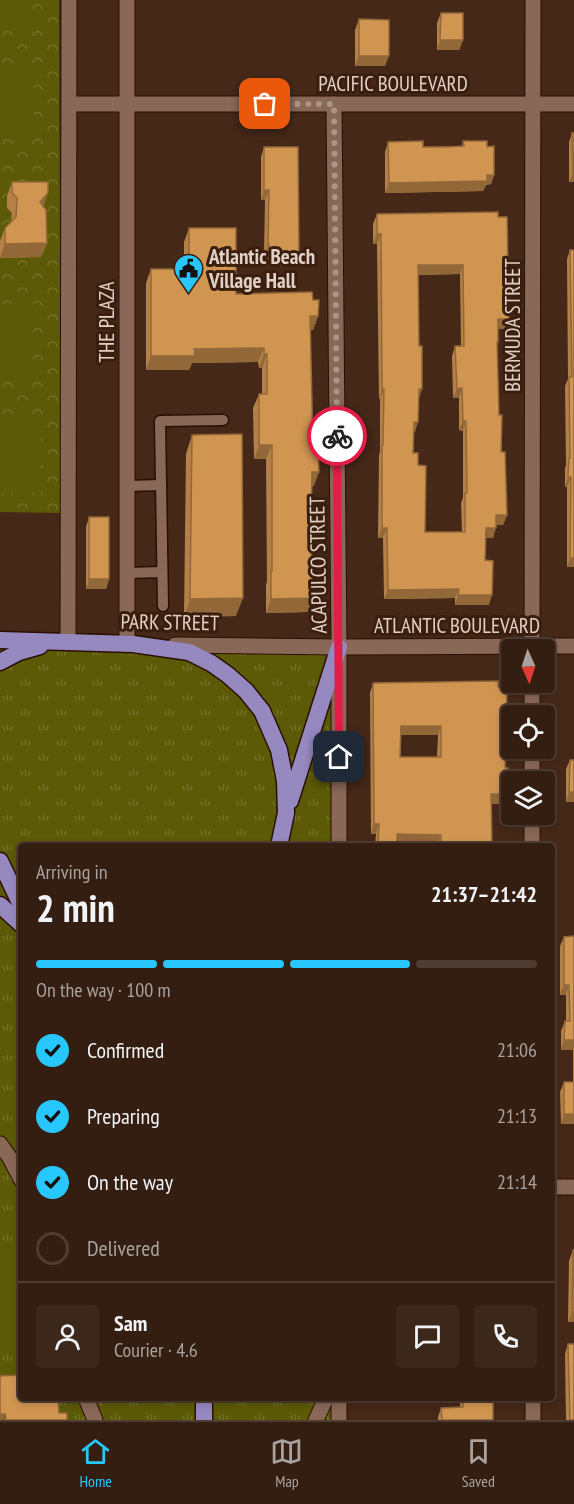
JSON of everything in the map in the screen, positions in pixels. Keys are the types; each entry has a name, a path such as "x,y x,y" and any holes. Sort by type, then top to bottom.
{"highway":[{"name":"PARK STREET","path":"0,640 130,644"},
{"path":"0,663 19,652 68,642"},
{"path":"130,644 189,652 211,663 246,691 261,711 279,750 285,782 286,813"},
{"path":"280,843 286,813 339,647"},
{"path":"0,861 18,899"},
{"path":"0,905 18,921"}],"street":[{"name":"THE PLAZA","path":"68,642 69,0"},
{"name":"THE PLAZA","path":"127,0 127,573 130,644"},
{"name":"BERMUDA STREET","path":"532,639 533,0"},
{"name":"PACIFIC BOULEVARD","path":"69,104 574,104"},
{"name":"ACAPULCO STREET","path":"334,104 339,843"},
{"name":"PARK STREET","path":"130,644 339,647"},
{"name":"ATLANTIC BOULEVARD","path":"555,647 574,646"},
{"name":"ATLANTIC BOULEVARD","path":"339,647 501,648"},
{"path":"532,825 532,843"},
{"path":"0,1144 18,1173"},
{"path":"555,1187 574,1187"},
{"path":"87,1401 95,1420"},
{"path":"316,1420 325,1401"},
{"path":"339,1401 339,1420"},
{"path":"533,1401 533,1420"}],"lane":[{"path":"163,606 160,421 223,420"},
{"path":"127,486 161,485"},
{"path":"127,573 162,572"}],"green space":[{"path":"0,0 59,0 61,513 0,512"},
{"path":"0,0 33,0 33,26 0,26"},
{"path":"0,66 34,66 34,139 0,139"},
{"path":"0,304 33,304 33,377 0,376"},
{"path":"0,414 41,414 41,493 0,493"},
{"path":"0,643 339,647 339,843 18,843 18,1401 339,1401 339,1420 0,1420"},
{"path":"0,1261 18,1261 18,1353 0,1353"}],"building":[{"path":"441,13 463,13 463,40 440,40"},
{"path":"359,19 389,20 389,56 359,56"},
{"path":"572,133 574,133 574,173 573,173"},
{"path":"423,141 423,147 447,147 464,146 463,141 487,141 487,147 494,146 494,175 487,175 487,181 389,183 388,142"},
{"path":"264,147 298,147 299,255 269,256 269,190 264,190"},
{"path":"12,182 48,182 48,193 40,202 46,210 47,243 5,244 5,228 16,217 17,198 12,193"},
{"path":"498,212 498,217 507,217 509,319 498,319 497,342 499,415 502,415 501,452 505,452 507,515 496,515 496,528 486,528 485,560 493,561 492,595 458,595 459,589 388,590 387,528 382,528 384,389 382,389 381,234 377,234 377,214","holes":["418,265 463,265 464,346 455,346 457,389 462,388 463,421 466,421 465,532 425,532 426,466 418,465 418,453 413,453 414,422 418,422 419,389 422,389"]},
{"path":"189,228 236,228 236,294 312,292 313,300 319,300 318,316 310,316 313,449 318,449 319,472 312,472 313,598 271,599 272,445 259,445 259,394 267,394 267,354 264,354 264,348 194,349 195,356 151,356 151,269 189,269"},
{"path":"570,250 574,250 574,558 570,558 571,477 568,477 570,458 569,377 572,377"},
{"path":"242,434 243,598 190,599 192,435"},
{"path":"89,517 109,517 109,579 89,579"},
{"path":"498,681 501,693 507,693 507,705 501,705 501,759 505,759 505,768 508,768 508,771 501,771 501,794 491,794 492,843 441,843 441,835 397,834 397,843 378,843 379,824 374,824 373,683","holes":["401,726 441,726 441,757 400,757"]},
{"path":"570,760 574,760 574,792 569,792"},
{"path":"574,936 574,1040 564,1040 565,1021 570,1021 569,985 564,985 564,937"},
{"path":"564,1082 574,1082 574,1114 564,1114"},
{"path":"573,1250 574,1312 572,1312"},
{"path":"568,1344 574,1344 574,1420 570,1420"},
{"path":"18,1375 18,1401 58,1401 59,1413 67,1413 67,1420 6,1420 5,1414 0,1414 0,1376"},
{"path":"463,1401 493,1401 493,1420 442,1420 441,1408 463,1407"}],"way so far":[{"path":"265,104 334,104 337,436"}],"place":[{"name":"Atlantic Beach Village Hall","path":"188,294"}],"route":[{"path":"337,436 339,757"}]}
